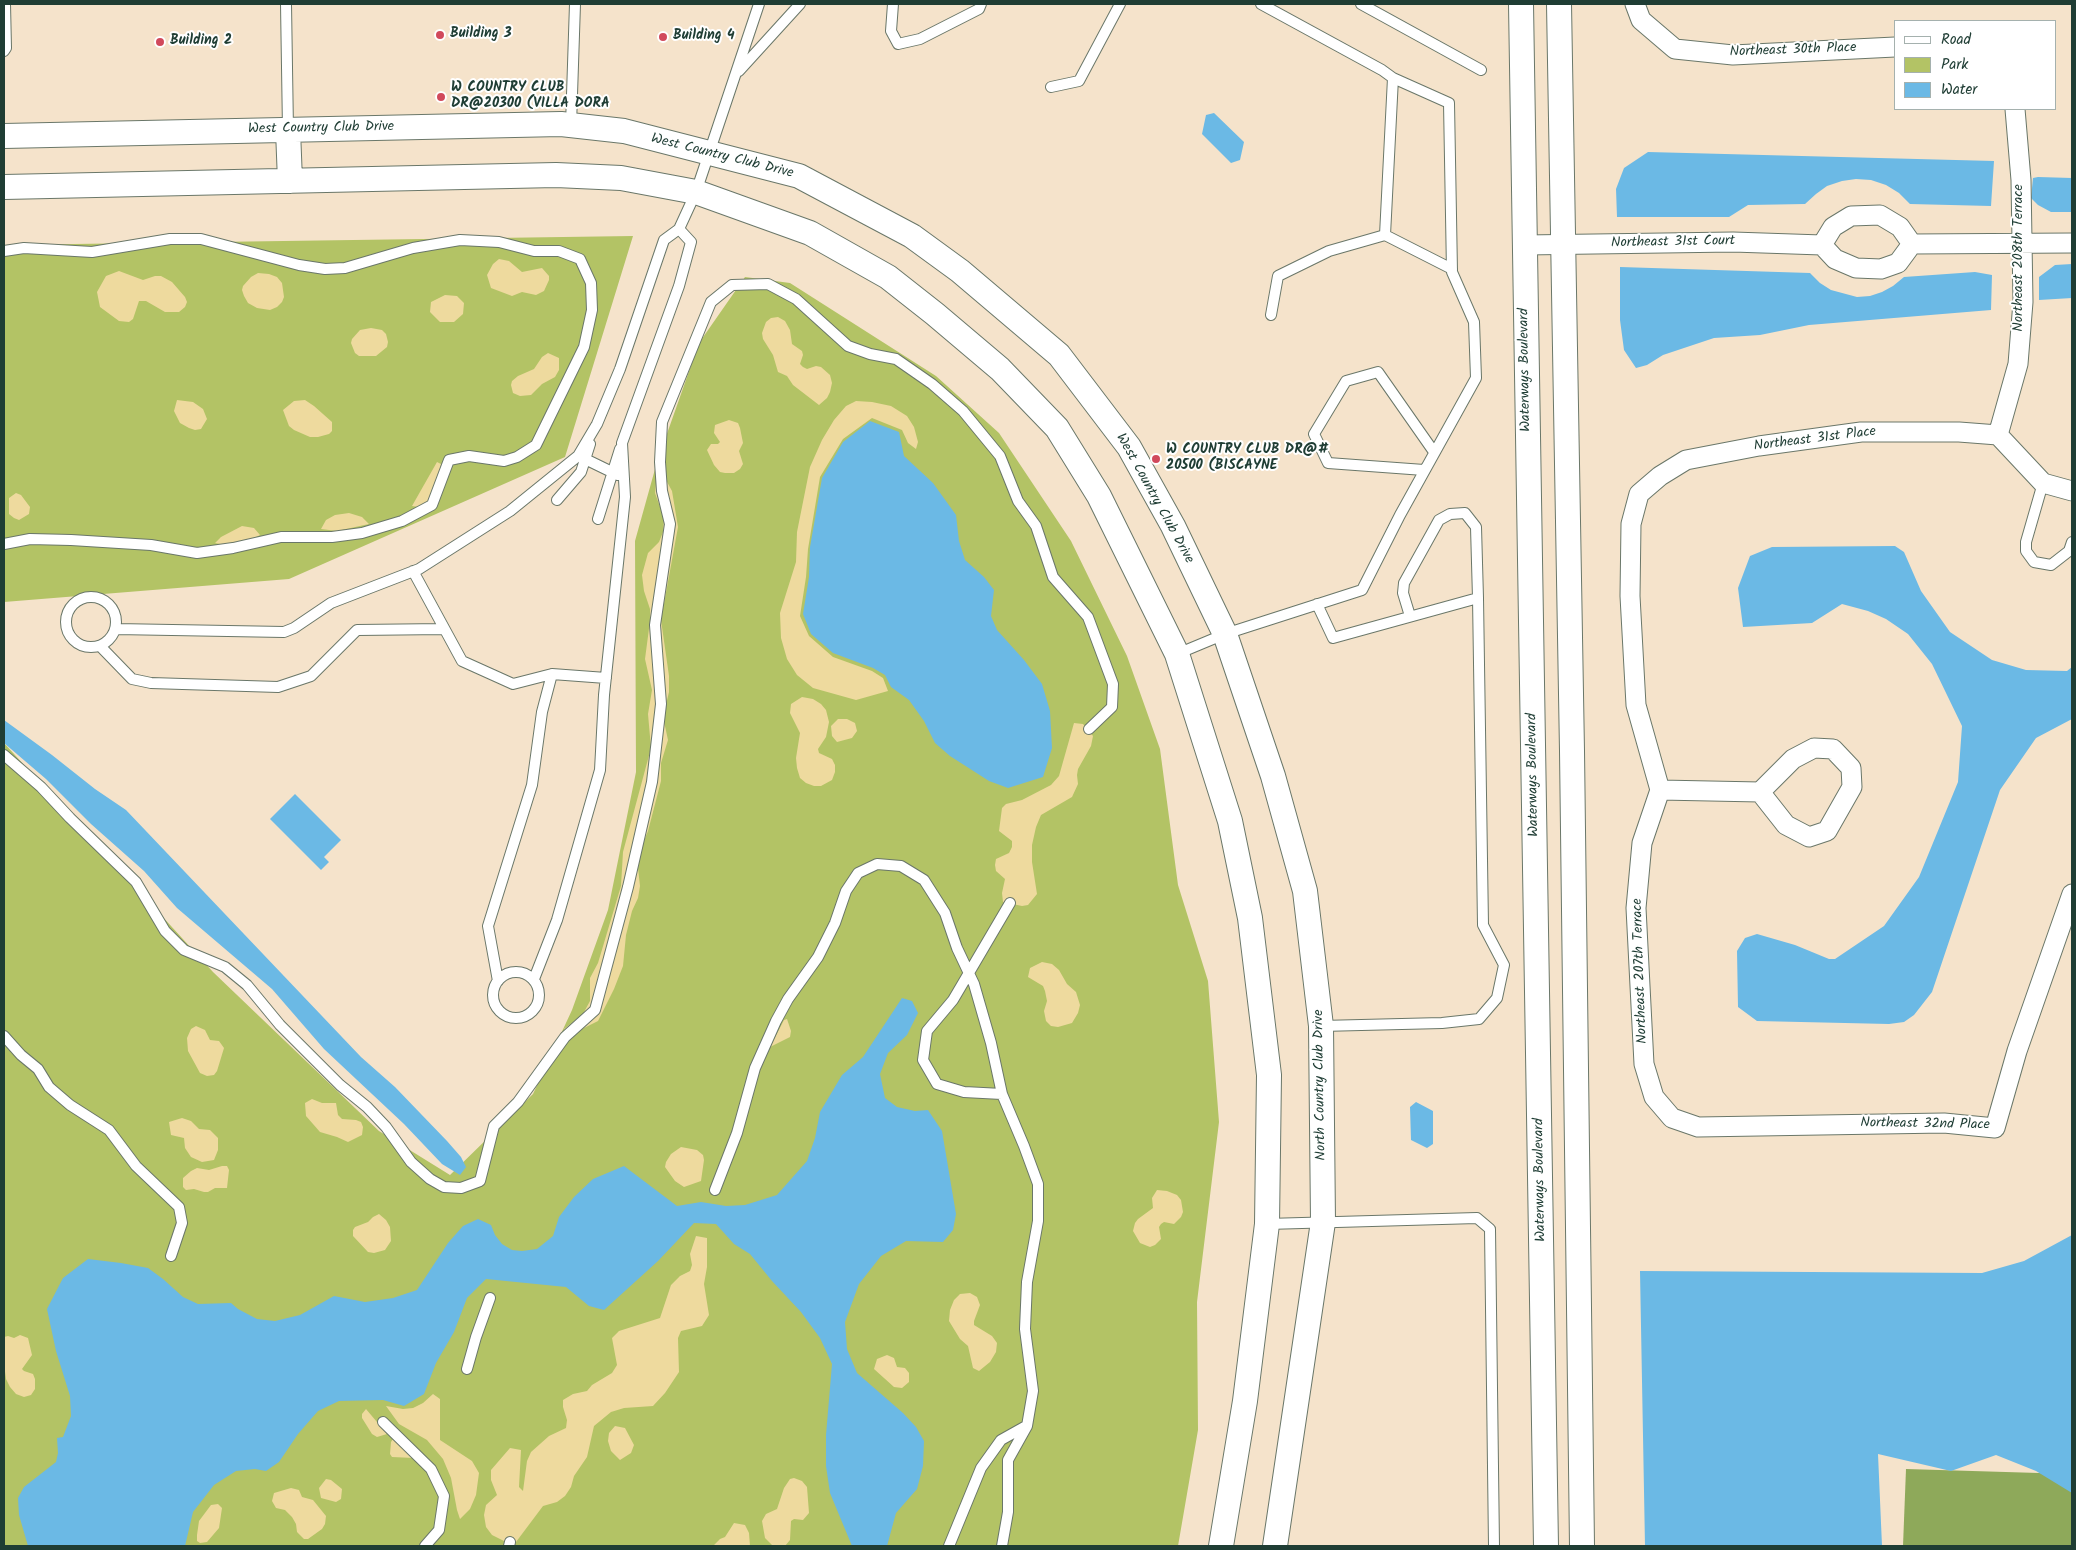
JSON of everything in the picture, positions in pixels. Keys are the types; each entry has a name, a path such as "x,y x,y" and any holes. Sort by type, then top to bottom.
{"street":[{"name":"Waterways Boulevard","path":"1521,4 1537,898 1546,1546"},
{"path":"1559,4 1572,731 1582,1546"},
{"name":"Northeast 30th Place","path":"1638,12 1675,49 1733,55 1894,47"},
{"name":"Northeast 208th Terrace","path":"1998,435 2018,364 2023,302 2021,180 2015,110"},
{"name":"West Country Club Drive","path":"4,136 571,126 624,131 799,176 912,236 960,271 1059,354 1128,447 1173,526 1224,634"},
{"path":"288,130 290,181"},
{"path":"4,188 556,175 621,178 696,192 810,233 888,277 936,314 1000,369 1057,428 1099,496 1177,654 1230,820 1250,918 1269,1075 1266,1224 1245,1401 1220,1546"},
{"path":"1880,215 1900,227 1912,244 1898,263 1881,269 1856,268 1835,259 1822,245 1833,227 1852,216 1880,215"},
{"name":"Northeast 31st Court","path":"1524,245 1733,242 1822,245"},
{"path":"1912,244 2072,243"},
{"name":"Northeast 31st Place","path":"1660,790 1636,705 1630,596 1631,524 1639,494 1660,476 1686,460 1758,446 1861,432 1959,432 1998,435"},
{"path":"1998,435 2043,483 2072,491"},
{"name":"North Country Club Drive","path":"1224,634 1273,776 1305,890 1321,1026 1323,1222 1275,1546"},
{"path":"1660,790 1760,792 1793,759 1814,748 1833,749 1851,768 1852,788 1827,831 1809,836 1786,825 1760,792"},
{"name":"Northeast 207th Terrace","path":"1660,790 1642,843 1636,908 1644,1064 1654,1097 1672,1118"},
{"name":"Northeast 32nd Place","path":"1672,1118 1698,1127 1944,1123 1995,1128 2016,1051 2072,894"}],"lane":[{"path":"4,52 6,48 6,4"},
{"path":"286,4 288,130"},
{"path":"571,126 575,4"},
{"path":"556,500 581,472 582,457 620,368 664,240 679,229 696,192 760,4"},
{"path":"737,74 800,4"},
{"path":"893,4 892,31 898,44 920,39 979,9 981,4"},
{"path":"1051,88 1079,82 1120,4"},
{"path":"1177,654 1224,634 1362,590 1424,470 1476,378 1474,322 1452,269 1449,103 1393,78 1382,70 1261,4"},
{"path":"1361,4 1481,70"},
{"path":"1385,235 1393,78"},
{"path":"598,519 622,443 679,286 691,242 679,229"},
{"path":"1271,315 1278,276 1329,251 1385,235 1452,269"},
{"path":"4,251 24,248 92,252 170,239 201,239 299,266 325,269 345,268 413,248 460,240 499,242 534,251 559,252 580,259 591,283 592,310 584,347 536,445 517,457 504,462 469,456 449,460 432,505 402,521 362,533 332,537 281,537 233,548 197,553 151,545 71,540 30,539 4,544"},
{"path":"4,755 41,787 136,882 166,931 184,950 225,967 247,985 280,1025 340,1085 367,1107 386,1128 411,1162 430,1179 444,1187 461,1188 480,1181 494,1126 518,1102 565,1037 594,1010 628,887 652,782 661,704 655,625 670,524 662,491 660,462 662,422 710,302 732,285 768,284 796,299 848,346 870,354 896,359 932,384 963,411 1000,456 1018,501 1036,526 1053,577 1088,617 1113,684 1112,708 1089,729"},
{"path":"1424,470 1328,463 1314,434 1346,382 1378,372 1434,452"},
{"path":"534,979 557,920 600,770 606,678 625,497 622,443"},
{"path":"582,457 624,478"},
{"path":"116,628 284,632 294,628 331,602 413,571 510,511 582,457"},
{"path":"2043,483 2026,542 2026,551 2034,562 2051,565 2069,551 2072,542"},
{"path":"1321,1026 1442,1023 1479,1020 1497,998 1504,965 1483,924 1476,527 1465,514 1450,514 1439,520 1404,583 1403,593 1410,616"},
{"path":"413,571 462,661 513,684 552,674 606,678"},
{"path":"86,597 103,599 110,604 114,612 117,620 113,636 100,646 84,647 71,638 66,622 67,614 71,606 78,600 86,597"},
{"path":"1317,604 1333,638 1478,598"},
{"path":"100,646 132,679 151,683 278,687 311,676 357,630 444,629"},
{"path":"498,981 488,926 532,785 542,712 552,674"},
{"path":"715,1190 738,1133 755,1068 776,1021 788,999 818,957 835,922 846,891 858,873 877,864 901,866 924,880 945,913 957,948 974,984 991,1043 1002,1094 1038,1184 1038,1220 1027,1282 1025,1330 1033,1390 1027,1426 1008,1460 1008,1512 1002,1546"},
{"path":"1002,1094 964,1092 938,1084 923,1060 927,1032 953,1000 1010,903"},
{"path":"512,972 520,972 534,979 540,994 539,1002 530,1014 516,1019 502,1014 497,1008 493,994 498,981 512,972"},
{"path":"4,1036 21,1055 38,1069 50,1087 70,1105 109,1130 136,1166 179,1207 182,1223 171,1256"},
{"path":"1266,1224 1477,1218 1490,1229 1494,1546"},
{"path":"467,1369 490,1298"},
{"path":"383,1422 431,1469 444,1496 439,1530 425,1546"},
{"path":"949,1546 981,1468 1001,1440 1027,1426"}],"green space":[{"path":"633,236 565,457 289,579 4,602 4,245"},
{"path":"745,277 790,283 936,376 999,433 1071,541 1127,656 1160,749 1178,885 1208,981 1219,1122 1197,1302 1198,1430 1178,1546 4,1546 4,743 213,972 379,1131 450,1175 533,1094 572,1010 608,910 636,772 635,541 657,462 699,343"},
{"path":"1906,1469 2072,1474 2072,1546 1903,1546"}],"sand":[{"path":"499,259 509,261 522,272 542,268 549,276 544,291 536,295 522,292 512,296 491,288 487,275 493,264"},
{"path":"119,271 143,280 161,276 172,282 185,297 187,302 185,307 179,312 165,312 146,301 139,301 133,319 129,322 119,321 100,307 97,292 106,276"},
{"path":"258,273 277,277 282,283 284,297 277,307 270,310 257,308 248,303 244,296 243,286 251,277"},
{"path":"445,295 457,296 464,303 463,314 454,322 440,322 430,312 431,302"},
{"path":"778,317 785,321 790,330 792,344 802,351 803,355 800,364 807,369 816,366 821,367 830,375 832,383 830,392 827,398 819,405 793,385 787,376 778,372 773,355 763,339 762,333 766,322 771,318"},
{"path":"371,328 382,330 386,334 387,347 376,356 359,356 355,353 351,343 352,339 360,330"},
{"path":"548,353 559,358 559,370 555,377 542,384 531,395 520,396 513,393 512,381 518,376 534,369 542,357"},
{"path":"177,400 193,402 203,409 207,419 201,429 195,430 180,423 174,411"},
{"path":"305,400 332,422 332,431 329,434 310,437 289,426 283,410 294,401"},
{"path":"856,401 891,406 907,416 914,427 918,442 916,449 908,443 902,430 872,418 843,439 820,477 808,549 800,616 809,636 833,657 872,671 883,678 888,691 856,700 813,688 797,675 787,659 781,638 780,613 796,562 797,532 810,467 822,440 834,420 846,406"},
{"path":"729,420 738,423 743,443 739,451 743,464 734,473 720,472 714,465 707,450 711,444 718,444 720,442 714,433 715,425"},
{"path":"437,462 441,464 440,471 428,502 419,507 412,506"},
{"path":"666,480 672,491 678,527 661,620 669,676 669,692 663,717 668,740 661,763 661,781 648,831 641,848 638,868 640,886 626,935 623,966 598,1021 576,1032 569,1039 564,1029 583,1014 590,1001 590,978 598,963 621,886 623,852 651,748 648,714 652,690 645,659 650,609 644,591 642,575 648,553 659,542 663,532 664,518 655,493 656,483"},
{"path":"16,493 21,495 30,507 29,514 19,520 9,514 9,498"},
{"path":"349,513 362,517 369,524 337,531 321,529 326,520 335,515"},
{"path":"242,526 254,528 260,535 252,539 225,545 215,543 221,537"},
{"path":"802,697 813,699 821,704 826,710 829,722 826,737 818,749 819,753 832,759 835,765 835,772 832,780 821,786 806,783 800,778 797,768 796,758 800,733 790,713 791,704"},
{"path":"838,719 847,719 855,723 857,731 852,738 837,742 832,736 831,726"},
{"path":"1074,723 1083,724 1093,736 1091,746 1078,769 1078,784 1072,797 1041,815 1036,827 1032,845 1032,862 1037,894 1028,905 1022,906 1003,902 1002,893 1005,879 996,871 995,865 996,859 1009,853 1012,841 999,831 1002,808 1006,804 1022,800 1051,785 1059,776"},
{"path":"1042,962 1052,964 1059,970 1067,984 1076,992 1080,1005 1072,1023 1058,1027 1051,1026 1046,1021 1044,1011 1047,1001 1043,986 1028,977 1030,968"},
{"path":"787,1019 791,1031 790,1037 770,1047 784,1020"},
{"path":"196,1026 205,1030 210,1040 219,1041 224,1048 214,1075 207,1076 200,1073 188,1051 187,1038 191,1029"},
{"path":"312,1099 322,1103 336,1103 338,1115 342,1119 361,1122 363,1127 362,1135 348,1142 320,1132 306,1116 305,1103"},
{"path":"182,1118 191,1121 199,1129 210,1130 218,1138 218,1150 214,1160 202,1162 191,1157 185,1148 184,1138 171,1135 169,1122"},
{"path":"681,1147 697,1150 703,1155 704,1160 701,1181 684,1187 675,1181 665,1167 671,1154"},
{"path":"227,1166 229,1170 227,1188 215,1188 204,1192 194,1189 186,1190 183,1187 183,1178 191,1171 197,1168 209,1170"},
{"path":"1157,1190 1177,1195 1181,1200 1183,1212 1174,1224 1164,1222 1161,1224 1159,1227 1161,1239 1150,1247 1140,1243 1133,1231 1138,1219 1153,1208 1152,1198"},
{"path":"379,1214 390,1227 391,1241 385,1250 374,1253 368,1252 353,1236 353,1230 355,1227 368,1222"},
{"path":"696,1236 707,1238 707,1267 704,1284 709,1315 702,1326 681,1331 678,1338 679,1372 665,1393 653,1406 624,1408 611,1412 594,1426 587,1457 574,1476 571,1487 565,1496 557,1502 543,1506 516,1542 504,1541 492,1535 486,1527 484,1515 486,1505 497,1495 491,1480 491,1470 510,1448 521,1450 519,1487 523,1491 527,1461 531,1452 549,1436 566,1428 567,1420 563,1400 573,1394 587,1391 592,1385 612,1373 617,1365 612,1338 619,1331 660,1318 671,1285 680,1276 690,1271 692,1265 690,1254"},
{"path":"970,1293 977,1297 980,1305 974,1325 992,1336 997,1343 996,1352 990,1362 979,1371 973,1368 968,1346 960,1339 949,1321 950,1310 954,1300 960,1294"},
{"path":"20,1335 28,1338 32,1355 22,1369 33,1374 35,1379 35,1389 31,1395 24,1397 16,1394 10,1387 6,1379 4,1364 4,1337 14,1338"},
{"path":"887,1355 894,1358 897,1367 905,1368 909,1373 909,1382 902,1388 894,1387 874,1369 877,1359"},
{"path":"433,1394 440,1399 440,1440 472,1461 479,1473 476,1495 470,1509 460,1519 451,1478 443,1459 427,1440 399,1424 386,1406 403,1409 413,1408 423,1403"},
{"path":"366,1409 387,1434 377,1437 372,1434 362,1418 362,1414"},
{"path":"615,1426 625,1428 634,1445 631,1453 620,1460 611,1451 608,1441 609,1433"},
{"path":"393,1439 414,1458 392,1457 390,1454"},
{"path":"794,1478 802,1481 807,1487 809,1513 803,1520 794,1519 791,1521 790,1540 785,1546 773,1546 765,1538 762,1521 766,1514 777,1509 784,1488 790,1479"},
{"path":"326,1479 331,1480 342,1489 341,1499 336,1502 321,1498 319,1488"},
{"path":"291,1488 299,1490 302,1497 313,1500 326,1516 322,1529 308,1539 304,1539 297,1532 296,1524 292,1517 285,1510 276,1508 272,1501 274,1493"},
{"path":"218,1504 222,1508 219,1528 207,1542 200,1543 197,1541 199,1521 211,1505"},
{"path":"734,1523 745,1525 749,1533 750,1546 713,1546 725,1537"}],"water":[{"path":"1214,113 1244,142 1240,160 1231,163 1202,134 1206,115"},
{"path":"1648,152 1994,161 1991,206 1910,204 1899,193 1886,185 1871,180 1856,179 1827,186 1805,204 1748,205 1729,217 1617,217 1616,189 1624,168"},
{"path":"2033,178 2072,178 2072,212 2051,212 2038,205 2031,198"},
{"path":"2072,264 2072,298 2039,300 2039,277 2055,265"},
{"path":"1620,267 1810,273 1831,290 1857,297 1870,296 1882,292 1904,277 1975,272 1992,275 1991,310 1809,325 1760,335 1714,338 1663,355 1647,365 1636,368 1624,350 1620,320"},
{"path":"870,421 899,432 904,456 933,483 956,515 959,541 965,560 984,577 994,590 991,616 997,630 1024,660 1042,684 1050,711 1052,748 1043,777 1008,788 989,781 950,756 935,743 924,721 909,700 891,687 885,675 873,668 833,653 811,634 803,614 809,577 810,547 822,478 843,442"},
{"path":"1895,546 1904,552 1921,591 1950,632 1992,660 2026,670 2067,671 2072,667 2072,719 2036,738 2000,790 1932,992 1914,1015 1904,1022 1889,1024 1757,1021 1738,1007 1737,951 1745,938 1757,934 1795,945 1829,959 1835,959 1884,926 1919,877 1958,782 1962,726 1932,664 1908,634 1886,619 1868,611 1842,604 1812,623 1743,627 1738,588 1750,556 1772,547"},
{"path":"4,720 95,789 126,810 361,1057 395,1087 447,1141 461,1157 466,1167 460,1175 442,1164 404,1124 324,1049 272,989 177,908 144,871 91,824 46,779 4,743"},
{"path":"295,794 341,840 324,857 329,862 321,870 270,819"},
{"path":"902,998 912,1001 918,1013 907,1035 888,1053 880,1074 885,1098 897,1107 915,1111 928,1110 942,1131 956,1214 953,1230 943,1242 906,1241 881,1256 859,1284 845,1322 847,1349 857,1373 903,1413 916,1427 924,1441 923,1466 917,1489 896,1513 887,1546 852,1546 830,1493 826,1466 826,1435 832,1364 820,1338 801,1312 750,1254 734,1244 716,1224 694,1223 658,1261 604,1310 589,1306 566,1287 486,1279 467,1298 454,1332 436,1363 424,1394 404,1406 383,1400 339,1401 318,1411 298,1434 279,1462 266,1471 255,1469 236,1471 214,1485 193,1512 185,1546 28,1546 19,1515 18,1498 24,1487 56,1462 58,1453 57,1438 63,1437 71,1416 70,1396 56,1351 47,1309 63,1278 88,1259 148,1268 183,1297 198,1304 231,1303 257,1319 275,1321 300,1315 334,1296 365,1302 393,1298 417,1290 448,1243 463,1226 478,1219 491,1225 495,1235 502,1244 512,1250 537,1249 553,1236 559,1217 574,1197 593,1179 624,1166 677,1206 701,1202 726,1206 745,1205 777,1195 807,1161 815,1138 820,1112 842,1075 863,1057"},
{"path":"1416,1102 1433,1111 1433,1144 1427,1148 1411,1140 1410,1107"},
{"path":"2072,1235 2072,1493 2036,1471 1996,1455 1951,1471 1878,1454 1882,1546 1645,1546 1640,1271 1982,1273 2024,1261"}],"place":[{"name":"Building 3","path":"440,35"},
{"name":"Building 4","path":"663,37"},
{"name":"Building 2","path":"160,42"},
{"name":"W COUNTRY CLUB DR@20300 (VILLA DORA","path":"441,97"},
{"name":"W COUNTRY CLUB DR@# 20500 (BISCAYNE","path":"1156,459"}]}
